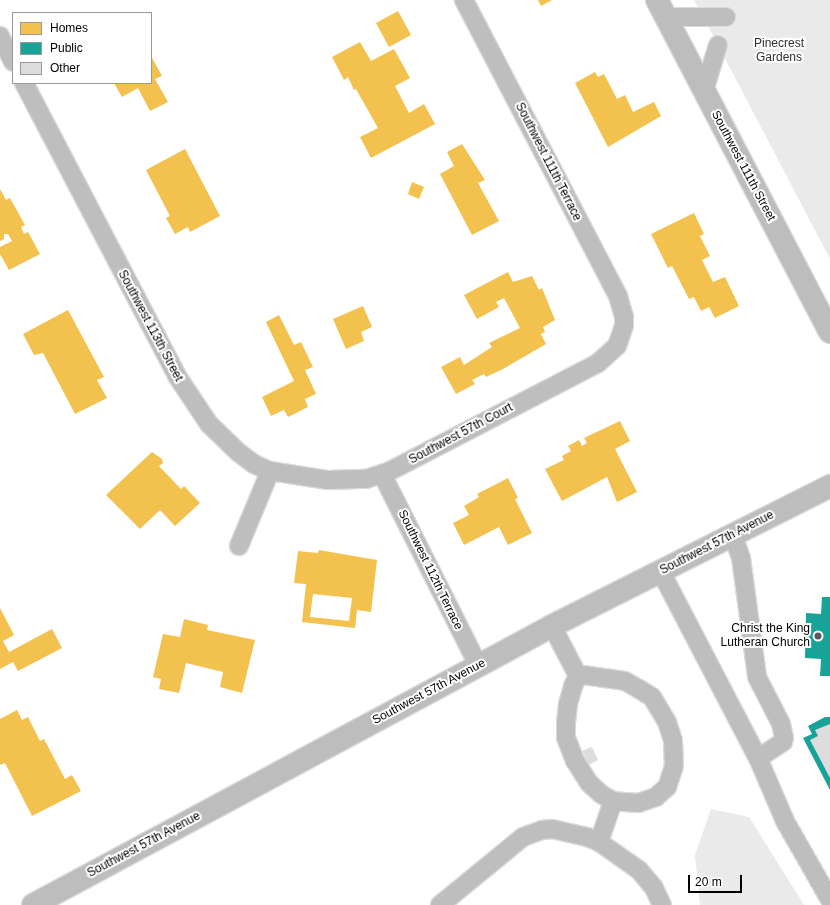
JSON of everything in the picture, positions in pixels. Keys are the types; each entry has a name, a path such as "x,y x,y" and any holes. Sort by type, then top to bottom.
{"main road":[{"name":"Southwest 111th Street","path":"661,9 830,332"},
{"name":"Southwest 57th Avenue","path":"32,905 552,626 830,486"}],"street":[{"name":"Southwest 111th Terrace","path":"464,0 618,296 624,317 624,326"},
{"path":"661,9 726,17"},
{"path":"0,36 12,60"},
{"path":"704,90 718,45"},
{"name":"Southwest 113th Street","path":"25,84 190,399 222,438 254,464 270,470"},
{"name":"Southwest 57th Court","path":"270,470 349,481 382,474 598,362 617,346 624,326"},
{"path":"239,546 270,470"},
{"name":"Southwest 112th Terrace","path":"382,474 478,665"},
{"path":"733,535 740,558 757,677 781,724 784,738 783,742 758,758"},
{"path":"661,572 758,758 785,821 830,900"},
{"path":"552,626 578,676 568,704 566,738 569,751 589,783 601,794 613,801 629,803 649,801 667,787 674,766 671,732 652,697 625,681 604,677 578,676"},
{"path":"599,842 613,801"},
{"path":"440,905 459,892 514,843 532,832 552,829 587,837 599,842 639,870 654,888 662,905"}],"green space":[{"name":"Pinecrest Gardens","path":"694,0 830,0 830,259 718,45"},
{"path":"711,809 749,817 804,905 700,905 695,855"}],"building: Homes":[{"path":"538,0 552,0 541,6"},
{"path":"398,11 411,35 389,47 376,23"},
{"path":"360,42 371,61 394,49 410,78 395,86 409,113 424,104 435,124 371,158 360,137 378,128 356,89 354,90 348,77 344,80 332,57"},
{"path":"152,58 162,76 155,79 168,102 150,111 138,88 122,97 115,84 152,84"},
{"path":"595,72 598,77 604,74 617,99 625,95 633,112 654,102 661,116 608,147 575,83"},
{"path":"462,144 485,180 478,183 499,221 472,235 440,174 454,166 447,152"},
{"path":"185,149 220,216 190,232 188,227 175,234 166,218 170,216 146,170"},
{"path":"412,182 424,187 419,199 408,194"},
{"path":"0,189 6,200 10,198 25,225 21,227 24,234 28,232 40,254 9,270 0,254 0,247 12,241 8,234 4,234 4,239 0,241"},
{"path":"694,213 704,234 700,236 710,256 702,260 713,282 725,277 739,306 715,318 709,307 701,311 694,297 689,299 672,266 668,268 651,234"},
{"path":"508,272 513,282 532,276 539,290 542,288 555,320 543,327 545,332 541,334 546,344 503,369 486,377 484,374 472,380 475,384 456,394 441,367 460,357 464,365 492,347 489,343 520,328 504,298 496,302 499,307 477,319 464,295"},
{"path":"363,306 372,327 361,332 364,341 346,349 333,319"},
{"path":"68,310 104,377 97,380 107,398 75,414 43,353 34,355 23,334"},
{"path":"279,315 294,345 301,342 313,367 305,370 316,394 305,399 308,407 288,417 284,410 271,416 262,397 294,381 266,322"},
{"path":"620,421 630,441 615,449 637,492 617,502 607,477 562,501 545,469 564,460 562,456 571,451 568,446 579,440 582,446 587,443 584,438"},
{"path":"152,452 162,459 163,463 159,466 181,489 184,486 200,503 175,526 160,510 140,529 106,495"},
{"path":"508,478 518,498 515,499 532,533 508,545 499,527 464,545 453,523 469,515 464,506 479,497 477,494"},
{"path":"319,550 377,560 371,612 357,610 355,628 302,622 306,584 294,583 298,551 318,553","holes":["313,594 352,598 349,621 310,617"]},
{"path":"0,608 14,635 3,641 9,652 52,629 62,648 18,671 13,662 0,669"},
{"path":"184,619 208,625 207,630 255,640 242,693 220,687 223,672 186,663 179,693 159,689 161,679 153,677 163,634 180,637"},
{"path":"17,710 22,720 28,717 40,741 44,739 65,779 72,775 81,791 32,816 5,763 0,765 0,719"}],"building: Public":[{"name":"Christ the King Lutheran Church","path":"822,597 830,597 830,676 820,676 821,659 805,658 806,613 821,614"},
{"path":"825,717 830,717 830,790 803,738 812,734 808,726"}],"building: Other":[{"path":"830,724 830,778 810,740 818,736 815,730"},
{"path":"592,747 598,760 589,765 582,751"}],"place":[{"name":"Christ the King Lutheran Church","path":"818,636"}]}
